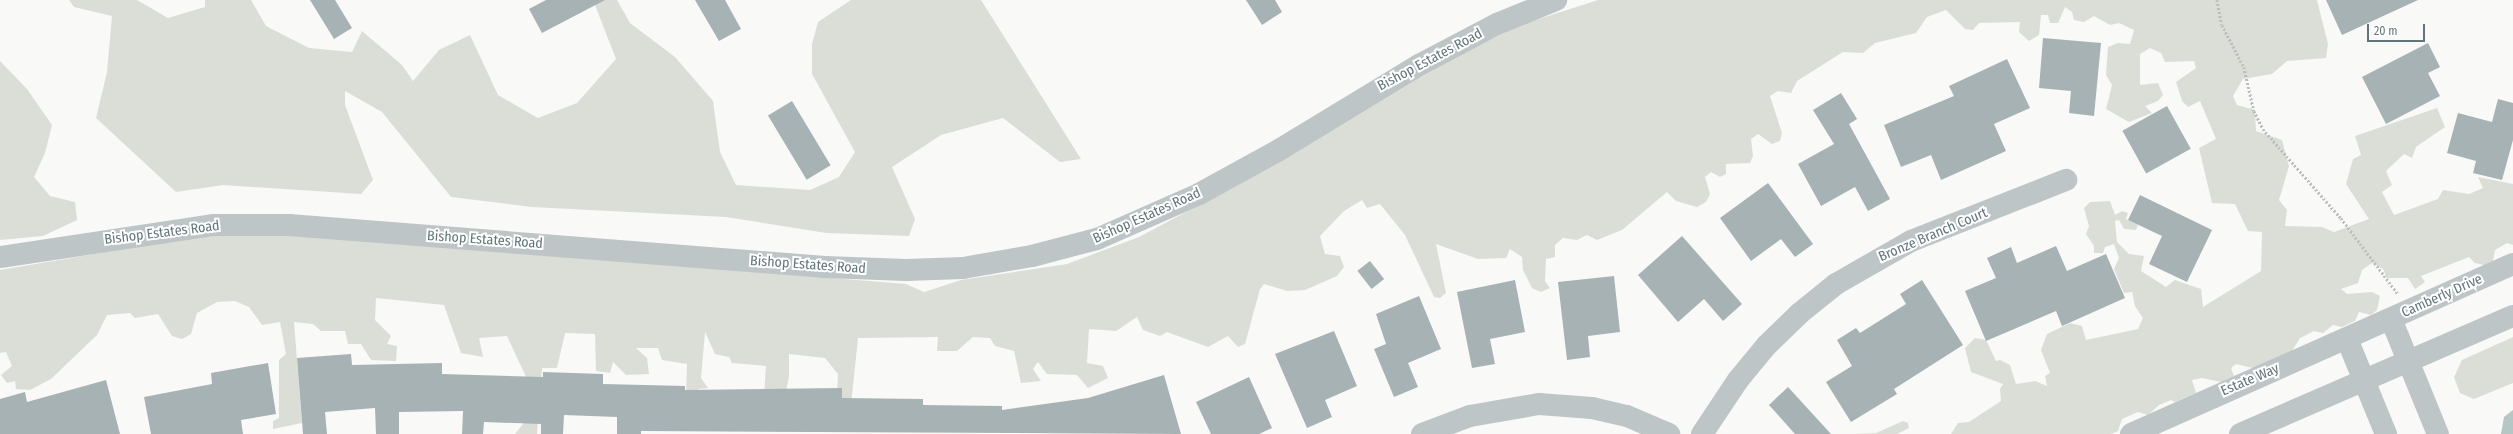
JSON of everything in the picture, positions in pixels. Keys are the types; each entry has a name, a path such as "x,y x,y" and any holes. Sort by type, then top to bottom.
{"street":[{"name":"Bishop Estates Road","path":"0,257 213,225 281,225 832,268 906,270 963,268 1032,256 1097,239 1199,194 1279,150 1419,65 1497,24 1556,0"},
{"name":"Bronze Branch Court","path":"1702,434 1738,380 1766,345 1800,312 1836,284 1911,241 2066,180"},
{"name":"Camberly Drive","path":"2371,328 2513,264"},
{"path":"2398,316 2408,361 2438,434"},
{"path":"2240,434 2364,382 2408,361 2513,316"},
{"name":"Estate Way","path":"2130,434 2164,417 2371,328"},
{"path":"2347,339 2386,434"},
{"path":"1422,434 1470,416 1539,404 1592,408 1627,416 1669,434"}],"path":[{"path":"2217,0 2222,25 2244,67 2254,111 2263,129 2362,244 2396,291 2398,316"}],"shaded area":[{"path":"69,0 137,0 168,18 205,7 205,0 251,0 266,26 309,48 352,52 362,31 402,65 413,81 439,50 470,35 498,95 538,118 577,103 616,59 593,0 617,0 630,23 675,57 713,101 720,152 736,185 810,190 839,177 855,152 812,74 812,44 818,22 851,0 981,0 1081,159 1060,162 1003,118 941,135 892,167 915,219 909,236 826,233 726,217 532,207 451,197 382,112 345,91 345,105 373,180 361,194 223,185 176,192 96,118 107,72 112,16 74,7"},
{"path":"1598,0 2317,0 2328,44 2326,58 2287,61 2272,74 2243,79 2233,96 2237,105 2255,110 2256,131 2282,140 2289,166 2279,200 2287,210 2285,226 2322,227 2334,232 2369,219 2346,184 2353,159 2361,155 2355,136 2437,108 2445,127 2416,147 2412,158 2404,154 2386,171 2392,185 2382,192 2394,215 2438,199 2443,190 2469,194 2483,188 2478,177 2513,184 2513,245 2507,243 2495,250 2493,261 2488,266 2475,263 2469,257 2421,276 2425,282 2415,289 2408,278 2387,278 2383,269 2372,263 2362,270 2358,283 2341,289 2347,294 2372,292 2380,296 2377,310 2371,315 2359,312 2355,321 2342,327 2333,325 2323,333 2314,331 2300,338 2290,354 2257,369 2236,364 2231,368 2234,376 2221,382 2202,378 2192,380 2196,393 2175,402 2171,400 2159,405 2148,415 2138,412 2122,419 2118,431 2111,434 1951,434 1958,423 1969,422 2001,401 2000,389 2003,384 1971,372 1965,348 1975,338 1986,340 1996,361 2000,360 2010,365 2016,384 2035,381 2047,386 2045,376 2050,373 2041,350 2047,334 2070,323 2082,326 2086,340 2138,329 2143,318 2135,306 2132,292 2124,293 2114,269 2119,258 2114,244 2105,247 2103,253 2094,253 2094,246 2086,234 2089,226 2084,208 2090,202 2110,201 2115,215 2122,211 2128,213 2126,219 2138,225 2136,230 2124,229 2119,220 2115,221 2117,242 2129,254 2144,256 2141,271 2166,287 2175,280 2201,289 2203,307 2261,271 2262,232 2248,231 2235,204 2212,203 2199,148 2216,139 2200,101 2188,107 2182,101 2176,82 2196,68 2194,61 2165,62 2161,53 2150,48 2140,54 2140,85 2158,83 2163,95 2158,101 2145,106 2152,113 2129,122 2106,109 2112,85 2106,75 2108,47 2118,43 2130,44 2134,30 2119,23 2110,25 2094,16 2084,22 2074,20 2072,12 2065,7 2058,23 2050,23 2048,15 2041,15 2039,35 2029,41 2019,32 2020,22 1979,23 1973,30 1965,29 1946,10 1927,17 1916,33 1875,43 1863,53 1843,52 1797,81 1791,93 1778,91 1770,96 1782,133 1780,141 1772,144 1758,134 1751,139 1753,156 1750,163 1726,164 1726,174 1720,177 1711,172 1705,177 1710,194 1706,202 1697,207 1676,201 1667,192 1622,230 1597,240 1587,235 1577,240 1563,238 1555,245 1555,257 1546,259 1545,281 1550,288 1541,292 1532,288 1523,270 1522,257 1510,249 1506,258 1478,259 1436,244 1446,293 1440,298 1434,297 1405,235 1380,204 1367,208 1362,200 1344,211 1320,236 1325,254 1340,256 1344,267 1337,276 1305,290 1287,291 1264,284 1260,289 1245,344 1238,347 1228,336 1208,347 1167,332 1160,336 1143,330 1137,317 1116,331 1089,329 1087,363 1103,366 1108,378 1088,388 1077,375 1047,374 1038,362 1033,369 1041,381 1021,383 1014,351 995,346 990,338 973,337 957,351 937,351 938,337 858,338 851,405 837,395 838,374 825,358 789,354 789,377 778,426 763,411 766,366 732,363 729,357 715,354 705,332 701,378 708,388 698,389 695,399 686,398 687,364 662,360 658,348 636,348 647,358 649,374 626,375 613,362 610,373 596,371 595,334 565,333 557,368 542,368 537,434 515,434 523,424 527,379 507,336 479,338 483,357 461,353 444,305 376,298 375,320 391,336 387,344 397,346 396,361 371,360 361,344 348,344 345,331 321,331 313,324 294,322 302,423 273,429 273,421 279,418 279,360 286,354 280,322 262,325 249,307 235,301 217,302 197,313 191,334 182,339 172,336 158,314 135,318 130,313 107,315 97,335 51,379 30,390 16,389 15,381 7,383 1,375 12,366 6,352 0,353 0,270 189,238 238,234 320,236 906,284 924,292 961,280 1067,264 1139,237 1244,181 1419,76 1520,25"},
{"path":"0,61 27,89 52,125 45,153 34,177 50,196 75,202 77,220 43,236 0,240"},
{"path":"2513,337 2513,383 2474,399 2460,393 2454,377 2462,360"},
{"path":"2513,410 2513,434 2501,434 2504,417"},
{"path":"1903,421 1908,423 1909,428 1897,434 1854,434 1876,433"}],"building":[{"path":"310,0 335,0 352,28 334,39"},
{"path":"546,0 605,0 542,33 529,9"},
{"path":"695,0 725,0 741,29 719,41"},
{"path":"1246,0 1275,0 1282,12 1262,25"},
{"path":"2326,0 2418,0 2342,35"},
{"path":"2043,38 2101,43 2094,116 2069,113 2071,91 2039,88"},
{"path":"2428,43 2440,67 2428,73 2440,96 2386,124 2362,77"},
{"path":"2007,59 2030,108 1994,124 2006,151 1941,180 1931,155 1901,167 1884,125 1954,96 1949,86"},
{"path":"1841,93 1857,119 1849,124 1890,199 1868,211 1855,187 1821,206 1798,164 1834,144 1813,110"},
{"path":"2498,99 2513,103 2513,140 2502,180 2473,173 2476,161 2447,153 2458,113 2492,122"},
{"path":"792,101 831,165 807,180 768,115"},
{"path":"2167,106 2191,149 2146,174 2122,131"},
{"path":"1768,183 1813,244 1795,257 1781,239 1751,261 1720,218"},
{"path":"2140,195 2212,230 2187,282 2149,264 2162,236 2128,220"},
{"path":"1682,236 1742,304 1723,321 1704,299 1678,322 1638,275"},
{"path":"2056,246 2067,271 2106,254 2125,298 2062,326 2056,311 1986,341 1965,291 1996,278 1987,258 2011,247 2017,263"},
{"path":"1370,261 1384,279 1372,289 1357,271"},
{"path":"1614,276 1620,332 1588,336 1590,357 1567,360 1558,282"},
{"path":"1515,280 1525,332 1490,339 1495,364 1472,368 1457,292"},
{"path":"1922,280 1963,345 1894,389 1897,394 1851,422 1826,382 1852,366 1837,340 1856,328 1860,333 1906,304 1900,294"},
{"path":"1419,296 1441,349 1408,363 1418,387 1394,397 1374,349 1386,344 1376,314"},
{"path":"1334,331 1357,386 1325,400 1332,417 1307,428 1275,354"},
{"path":"351,354 352,365 442,363 442,374 543,377 543,372 603,374 603,384 685,386 685,390 842,388 842,398 923,399 923,405 1002,406 1002,410 1088,398 1164,375 1181,434 641,431 641,434 617,434 617,417 564,415 563,434 541,434 541,424 484,422 483,434 462,434 463,411 399,412 399,434 376,434 375,408 325,412 327,434 303,434 297,358"},
{"path":"268,363 276,414 241,420 243,434 151,434 144,397 212,384 211,373"},
{"path":"1249,377 1272,428 1259,434 1211,434 1196,402"},
{"path":"106,380 120,434 0,434 0,399 25,392 27,402"},
{"path":"1788,387 1831,434 1795,434 1769,405"}]}
